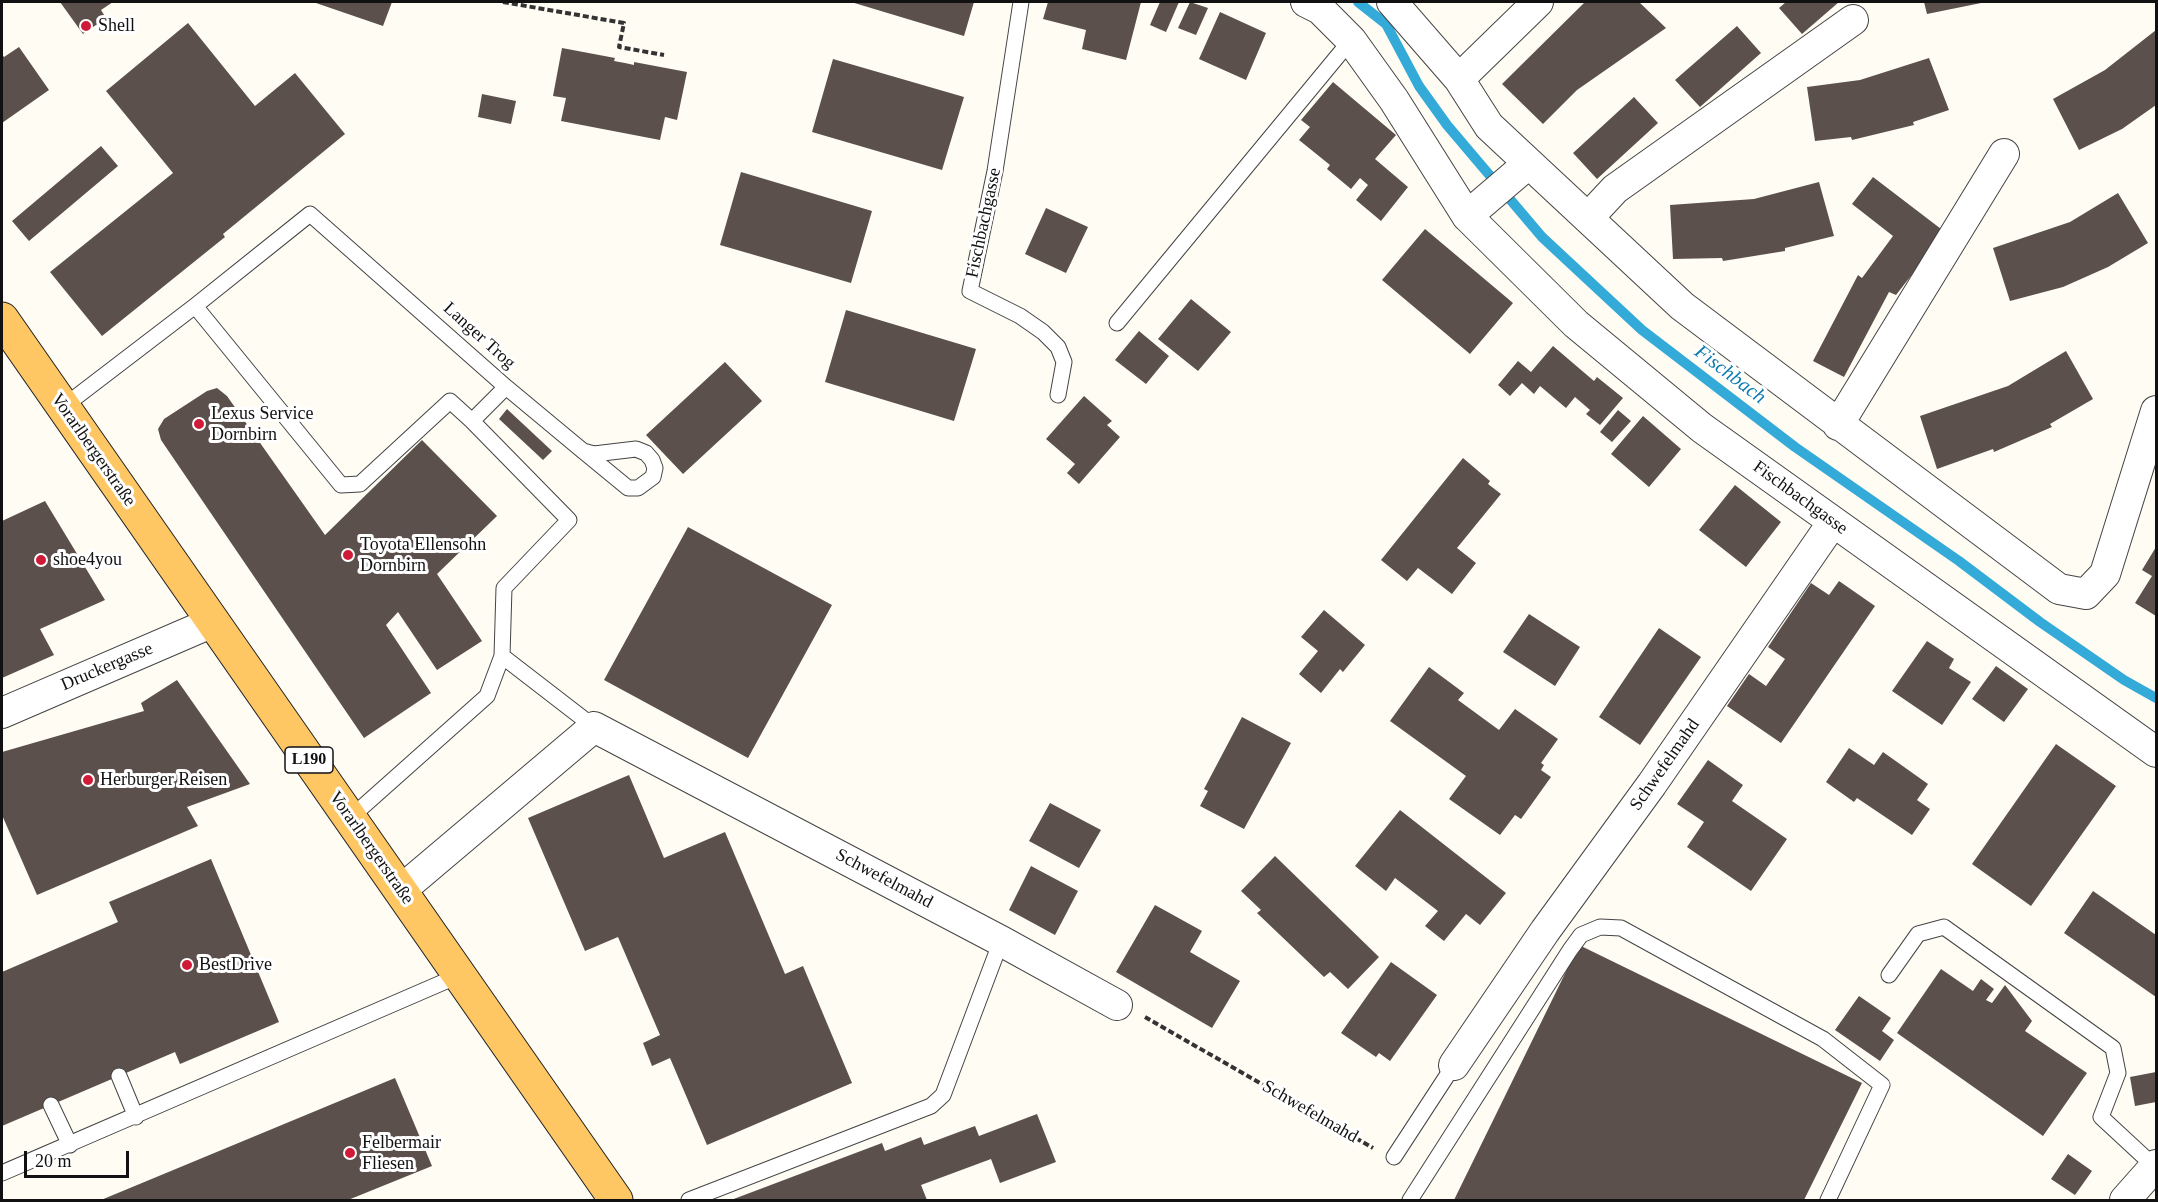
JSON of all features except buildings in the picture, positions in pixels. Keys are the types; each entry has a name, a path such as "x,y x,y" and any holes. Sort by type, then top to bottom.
{"main road":[{"name":"Vorarlbergerstraße","path":"2,319 616,1200"}],"street":[{"name":"Fischbachgasse","path":"1306,2 1320,9 1351,40 1474,210 1576,324 1702,428 2157,752"},
{"path":"1392,2 1459,79 1520,171 1588,218 1682,306 2059,590 2086,594 2105,574 2155,420"},
{"path":"1459,79 1538,2"},
{"path":"1588,218 1615,189 1852,20"},
{"path":"1838,425 2004,154"},
{"path":"1474,210 1520,171"},
{"name":"Schwefelmahd","path":"1454,1065 1545,931 1652,784 1833,522"},
{"name":"Druckergasse","path":"2,712 213,622"},
{"path":"400,891 594,727"},
{"name":"Schwefelmahd","path":"594,727 1001,941 1117,1005"},
{"path":"2125,1200 2156,1166"}],"lane":[{"name":"Fischbachgasse","path":"1021,2 995,171 970,291 1020,316 1043,332 1058,347 1064,362 1058,395"},
{"path":"1117,323 1351,40"},
{"name":"Langer Trog","path":"63,407 310,214 506,387 472,421"},
{"path":"195,306 341,486 360,484 450,401 570,520 504,588 502,656 487,696 350,818"},
{"path":"506,387 584,452"},
{"path":"502,656 594,727"},
{"path":"1410,1200 1570,950 1581,935 1600,927 1621,927 1803,1028 1823,1040 1882,1085 1828,1200"},
{"path":"1889,975 1918,934 1944,927 2113,1048 2118,1073 2101,1117 2156,1166"},
{"path":"689,1200 931,1106 943,1095 1001,941"},
{"path":"2,1173 460,975"},
{"path":"1394,1157 1454,1065"},
{"path":"119,1076 136,1117"},
{"path":"51,1105 70,1145"}],"path":[{"path":"503,2 624,23 619,47 664,55"},
{"name":"Schwefelmahd","path":"1117,1005 1143,1016 1382,1153 1394,1157"}],"waterway":[{"name":"Fischbach","path":"1358,2 1386,24 1419,86 1447,125 1542,237 1642,330 1795,447 1959,561 2040,622 2124,680 2156,698"}],"place":[{"name":"Shell","path":"86,26"},
{"name":"Lexus Service Dornbirn","path":"199,424"},
{"name":"Toyota Ellensohn Dornbirn","path":"348,555"},
{"name":"shoe4you","path":"41,560"},
{"name":"Herburger Reisen","path":"88,780"},
{"name":"BestDrive","path":"187,965"},
{"name":"Felbermair Fliesen","path":"350,1153"}]}
